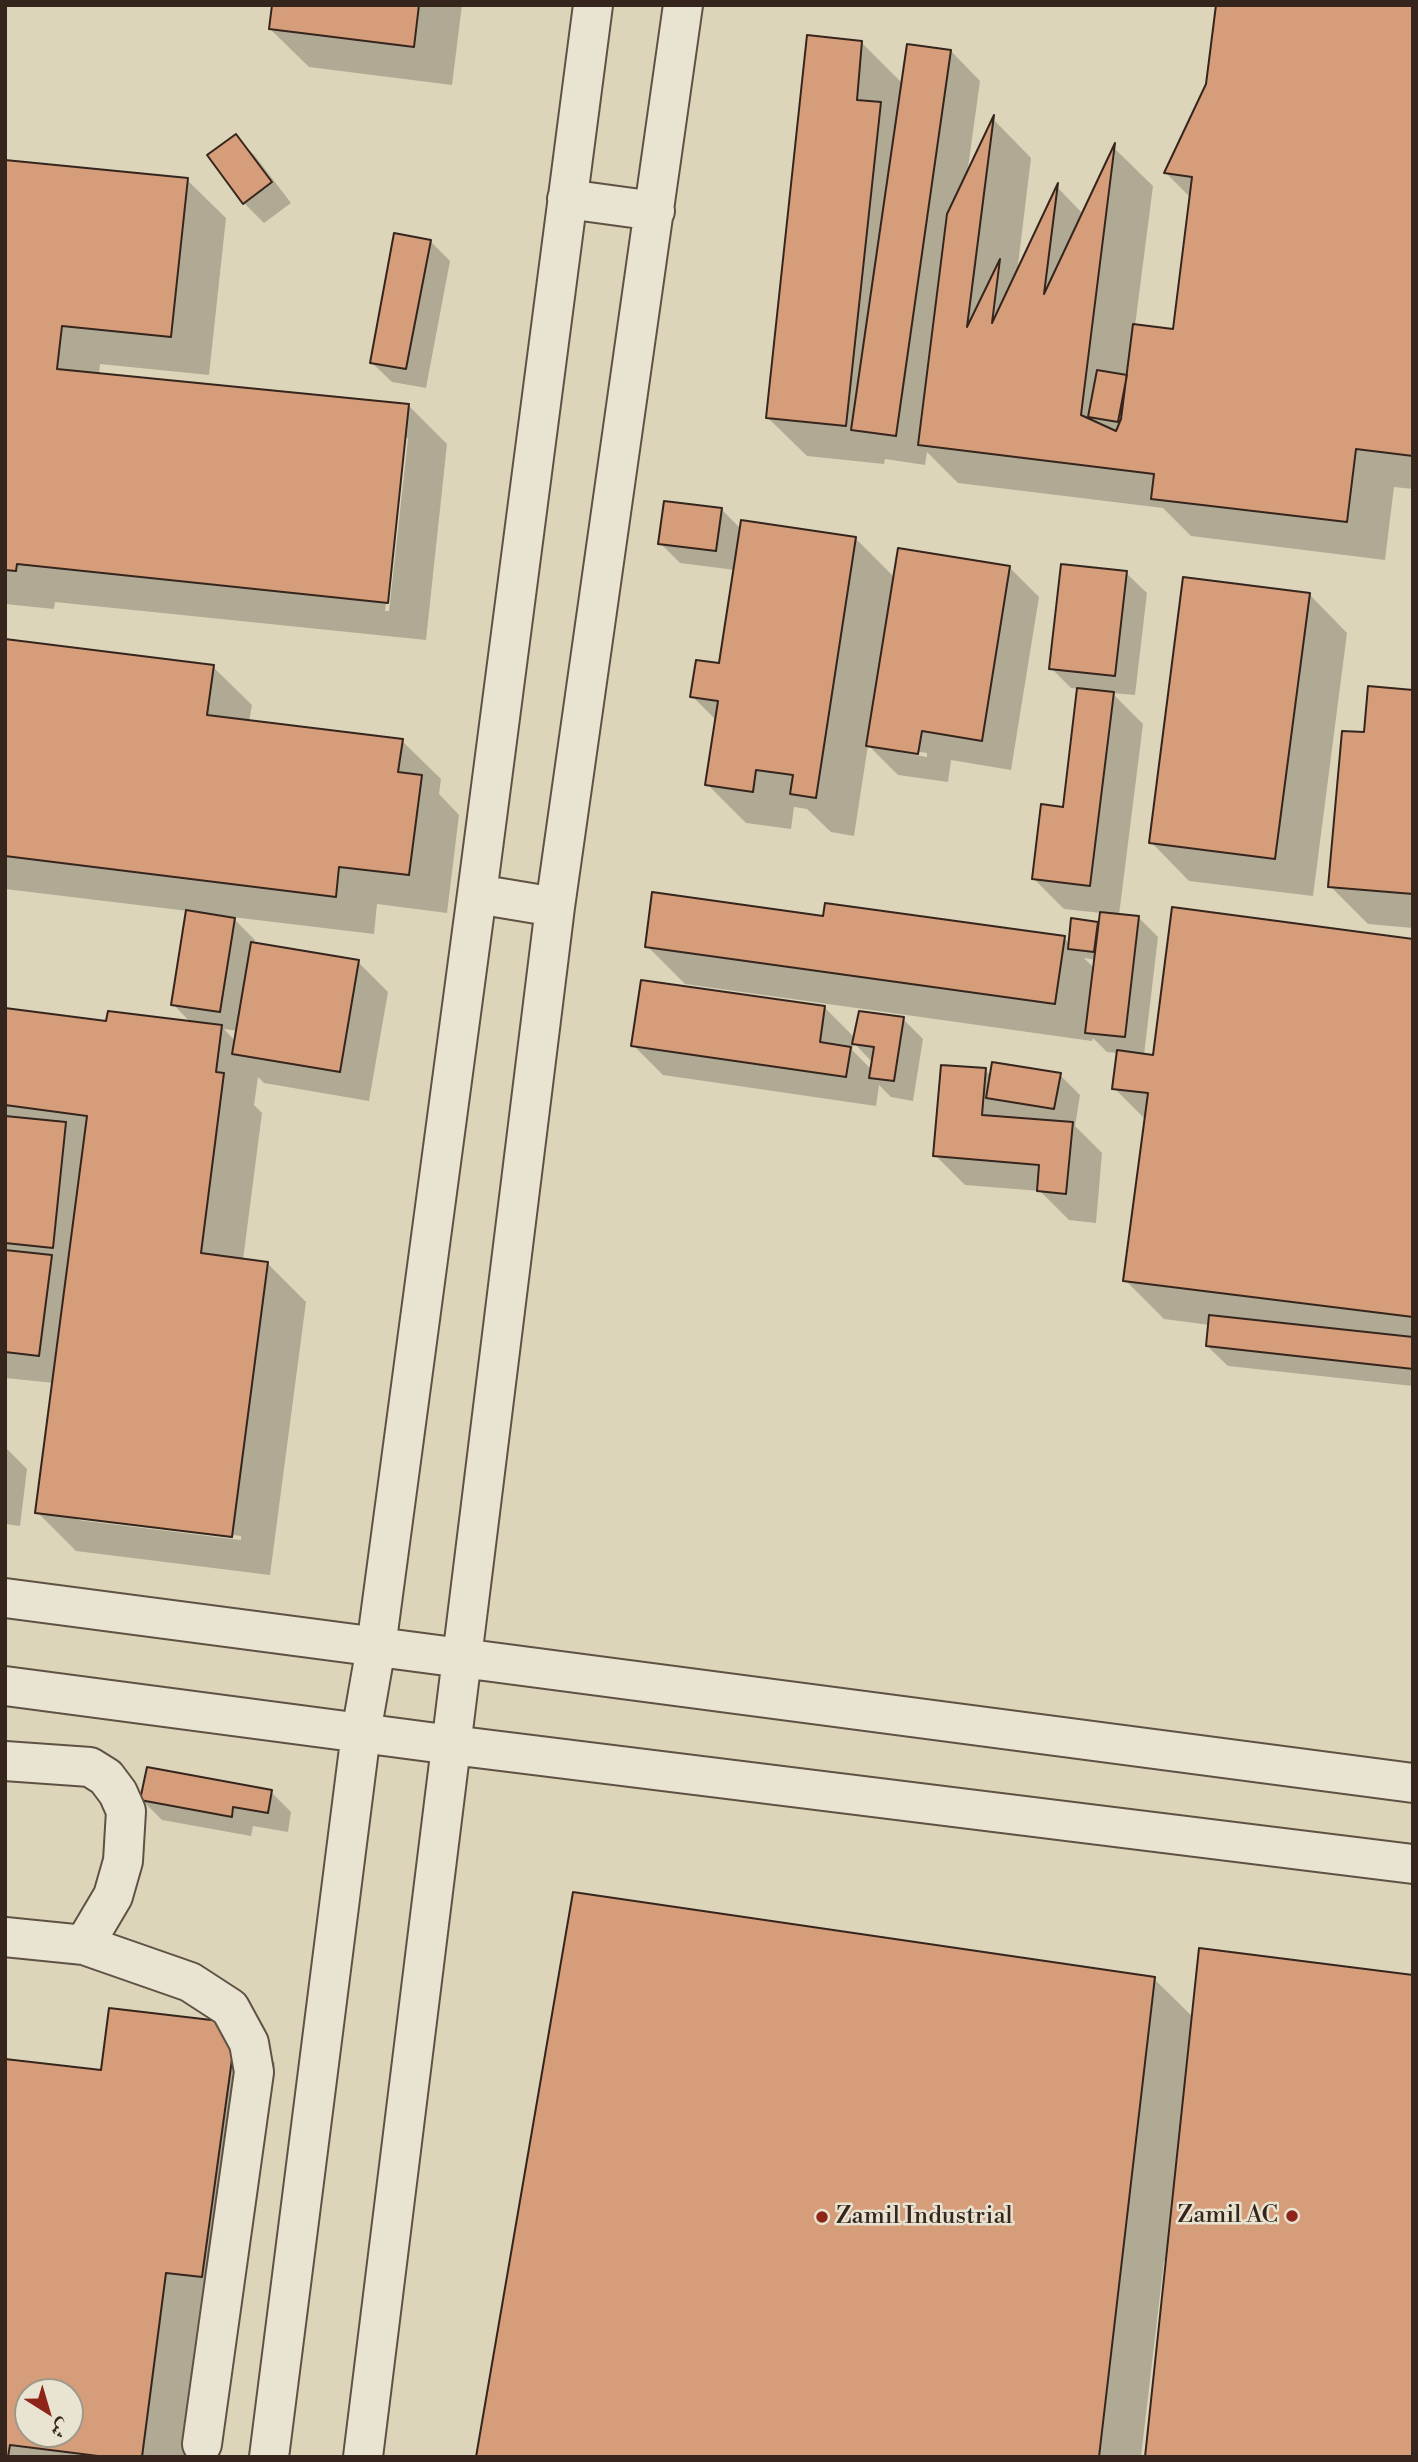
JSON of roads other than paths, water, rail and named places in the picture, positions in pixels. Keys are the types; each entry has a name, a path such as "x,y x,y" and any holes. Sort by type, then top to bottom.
{"street":[{"path":"269,2457 361,1733 376,1647 593,5"},
{"path":"363,2457 555,907 683,5"},
{"path":"567,199 655,211"},
{"path":"477,894 555,907"},
{"path":"5,1598 1413,1783"},
{"path":"5,1686 452,1745 1413,1864"},
{"path":"5,1761 90,1767 106,1777 118,1793 126,1811 123,1861 113,1896 84,1945"},
{"path":"5,1937 84,1945 190,1982 230,2008 249,2042 254,2072 202,2444"}],"place":[{"name":"Zamil AC","path":"1292,2216"},
{"name":"Zamil Industrial","path":"822,2217"}]}
